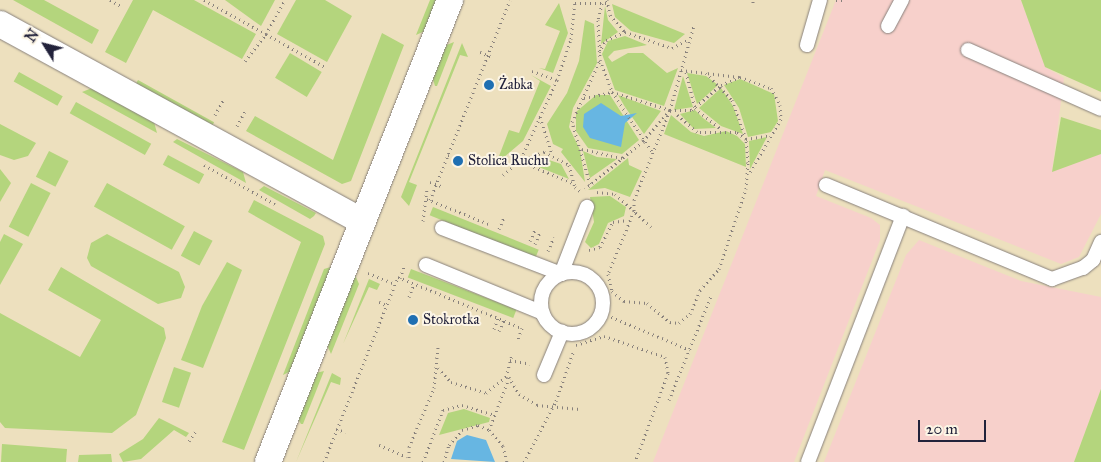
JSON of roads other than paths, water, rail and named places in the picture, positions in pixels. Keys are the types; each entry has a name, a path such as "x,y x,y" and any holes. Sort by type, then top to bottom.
{"street":[{"path":"268,462 450,0"},
{"path":"0,24 362,221"}],"lane":[{"path":"807,45 820,0"},
{"path":"888,26 902,0"},
{"path":"968,50 1101,109"},
{"path":"826,185 1052,279 1083,268 1093,260 1101,242"},
{"path":"543,313 546,287 561,274 587,207"},
{"path":"808,462 904,216"},
{"path":"442,228 561,274 590,277 602,293 602,314 589,329 562,332"},
{"path":"426,265 543,313 562,332"},
{"path":"544,375 562,332"}],"water":[{"path":"601,103 621,116 637,113 625,123 621,147 590,138 583,127 584,114"},
{"path":"467,435 486,440 495,462 451,459 457,441"}],"place":[{"name":"Żabka","path":"489,85"},
{"name":"Stolica Ruchu","path":"458,161"},
{"name":"Stokrotka","path":"413,320"}]}
